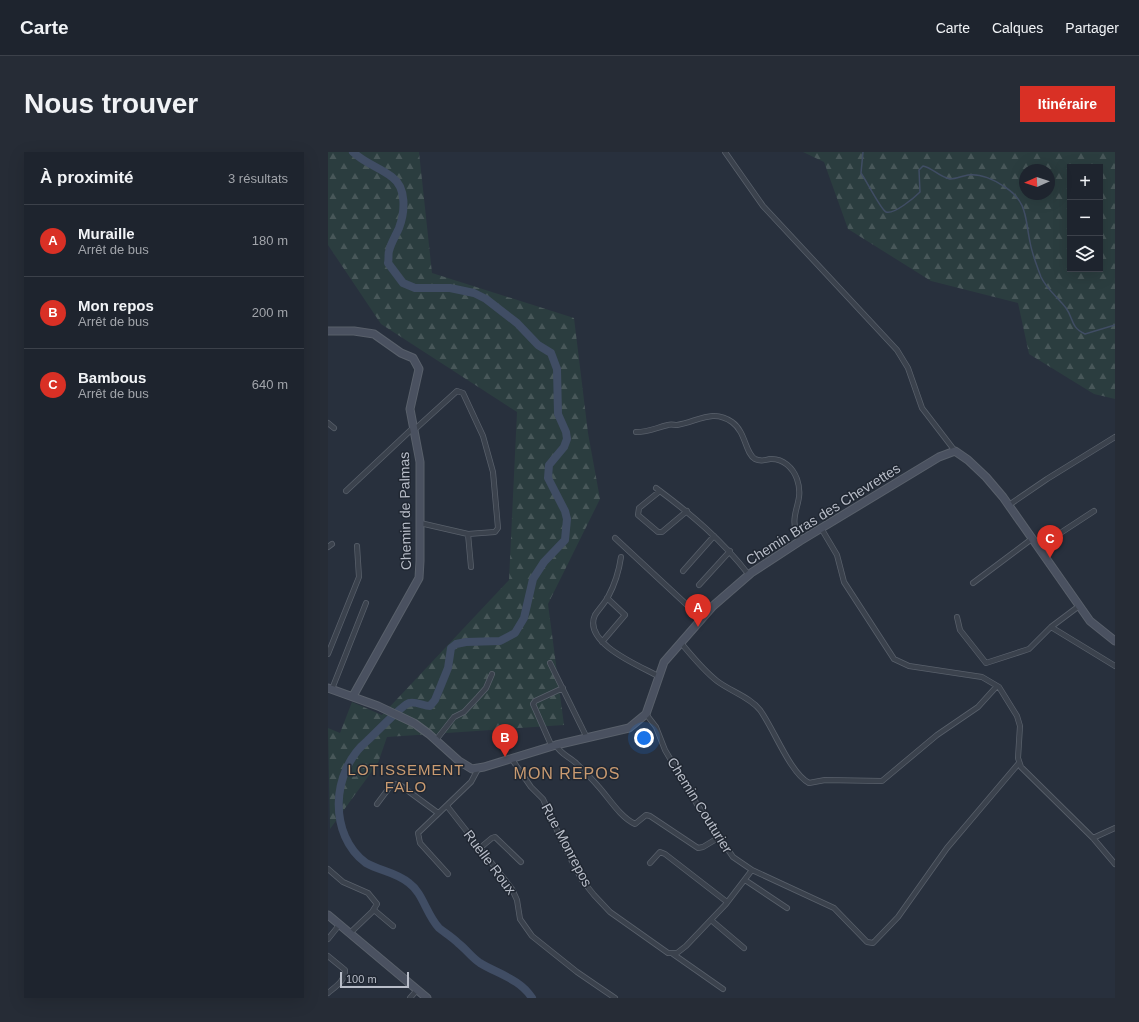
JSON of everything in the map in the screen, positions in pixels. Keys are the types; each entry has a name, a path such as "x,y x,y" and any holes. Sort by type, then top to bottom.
{"main road":[{"name":"Chemin de Palmas","path":"328,331 354,331 374,334 396,350 416,360 419,373 410,409 420,462 419,578 353,696"},
{"path":"955,452 962,454 986,477 1033,538 1079,606 1098,629 1115,641"},
{"name":"Chemin Bras des Chevrettes","path":"646,714 664,662 701,618 749,575 800,541 939,457 955,452"},
{"path":"330,688 388,710 421,727 467,768 478,769 554,746 629,728 646,714"},
{"path":"328,915 427,998"}],"street":[{"path":"725,152 763,206 897,350 908,368 922,408 955,452"},
{"path":"346,491 413,429 457,392 463,393 483,436 493,472 498,528 495,532 468,534 420,523"},
{"path":"636,432 649,432 669,425 677,425 710,415 726,418 733,422 743,434 753,458 760,461 770,459 782,461 790,467 795,475 800,491 793,522 795,531 800,541"},
{"path":"328,423 334,428"},
{"path":"1009,505 1115,437"},
{"path":"687,512 662,532 658,532 638,515 639,508 658,489 687,512 730,550 749,575"},
{"path":"1039,547 1094,511"},
{"path":"821,528 837,554 844,582 894,660 909,666 982,677 997,686 1017,716 1020,726 1019,763 1093,838 1115,864"},
{"path":"468,534 471,567"},
{"path":"683,570 714,536"},
{"path":"615,538 701,618"},
{"path":"973,583 1033,538"},
{"path":"328,654 360,577 357,546"},
{"path":"699,585 730,550"},
{"path":"621,557 618,574 608,598 594,620 596,634 602,642 623,657 658,676"},
{"path":"602,642 626,614 608,598"},
{"path":"330,688 366,604"},
{"path":"957,617 960,630 986,663 1030,649 1051,627 1079,606"},
{"path":"1051,627 1115,666"},
{"path":"681,643 716,680 757,707 772,729 786,757 804,780 809,783 825,780 882,780 937,735 978,707 997,686"},
{"path":"550,663 588,738"},
{"path":"436,740 454,717 464,712 486,688 492,674"},
{"path":"563,688 535,701 533,704 554,746 586,773 623,815 635,824 646,815 650,816 698,848 702,848 718,838"},
{"name":"Chemin Couturier","path":"646,714 653,722 665,750 718,838 733,858 752,870 834,908 867,942 873,943 898,917 947,848 1019,763"},
{"name":"Rue Monrepos","path":"511,758 531,787 543,799 565,848 582,880 594,895 610,912 668,953 673,954 723,990"},
{"path":"448,874 420,842 418,836 419,830 447,806 471,782 478,769"},
{"path":"377,804 389,788 394,784 400,785 438,813"},
{"name":"Ruelle Roux","path":"447,806 512,889 517,900 520,919 532,936 577,972 615,998"},
{"path":"1093,838 1115,828"},
{"path":"480,848 492,838 496,837 521,862"},
{"path":"650,863 660,852 665,854 727,902"},
{"path":"328,869 343,882 368,894 376,904 374,910 350,933"},
{"path":"673,954 682,950 711,920 752,870"},
{"path":"745,880 787,908"},
{"path":"374,910 394,926"},
{"path":"711,920 744,948"},
{"path":"328,939 340,924"},
{"path":"328,956 345,970 346,974 328,992"},
{"path":"410,998 417,990"}],"green space":[{"path":"328,152 419,152 432,273 574,318 588,433 600,499 548,604 564,725 387,737 378,763 330,829 328,728 340,733 352,702 382,715 509,580 517,412 381,324 328,245"},
{"path":"803,152 1115,152 1115,399 1094,394 1029,354 1018,303 931,281 848,229 824,162"}],"waterway":[{"path":"353,152 392,177 400,187 403,201 403,215 390,248 388,263 403,283 415,288 450,288 474,293 486,299 517,323 538,345 551,353 557,369 558,414 566,432 567,439 564,447 549,465 548,478 565,511 567,519 565,540 544,562 533,579 524,618 515,633 500,641 466,642 456,644 451,648 448,668 435,700 430,706 409,703 401,708 367,741 355,754 346,769 341,785 339,803 340,820 345,836 354,851 366,863 399,876 414,887 439,928 456,941 477,961 515,981 527,991 532,998"},
{"path":"863,152 861,173 877,201 886,212 894,211 920,192 919,170 923,166 950,179 968,175 977,175 997,182 1005,187 1018,199 1022,205 1032,251 1041,277 1046,286 1066,308 1077,329 1085,334 1115,325"}],"place":[{"name":"Bambous","path":"1050,558"},
{"name":"Muraille","path":"698,627"},
{"name":"Mon repos","path":"505,757"}],"district":[{"name":"MON REPOS","path":"567,773"},
{"name":"LOTISSEMENT FALO","path":"406,778"}]}
